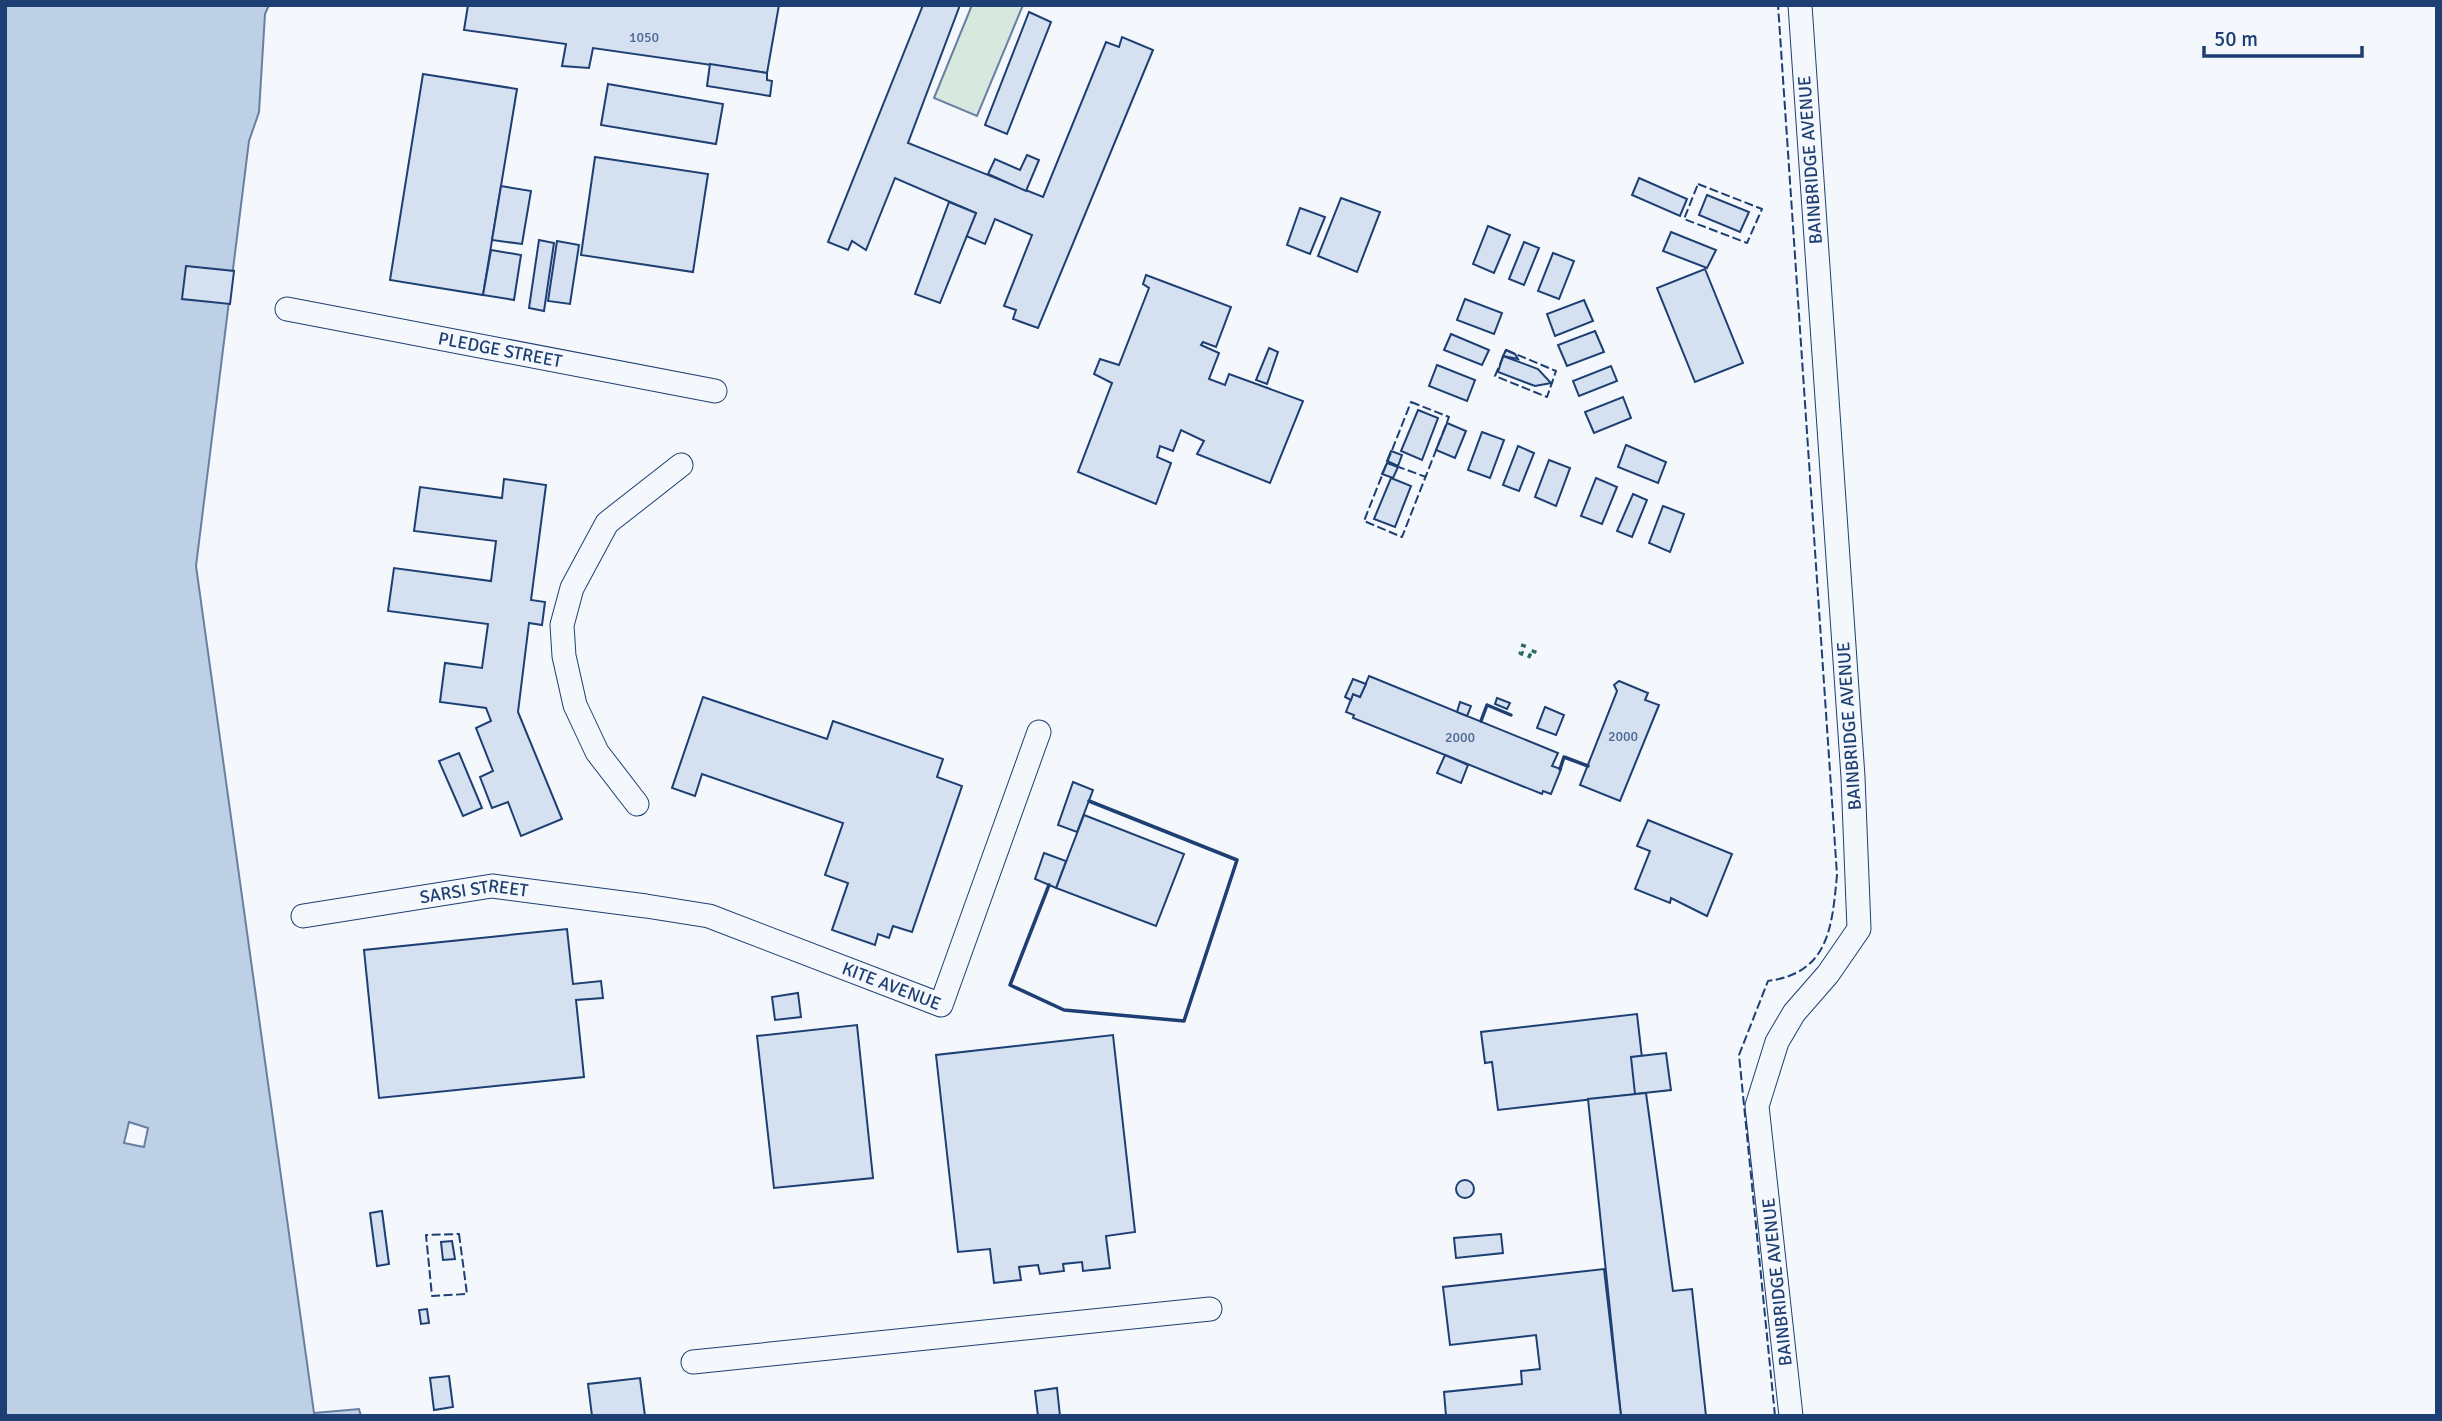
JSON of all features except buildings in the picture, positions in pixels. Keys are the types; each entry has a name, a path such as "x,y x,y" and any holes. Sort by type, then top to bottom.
{"street":[{"name":"BAINBRIDGE AVENUE","path":"1791,1416 1757,1106 1777,1042 1794,1013 1828,974 1859,929 1853,777 1800,5"},
{"name":"PLEDGE STREET","path":"287,309 715,391"},
{"path":"637,803 597,752 575,705 564,656 562,625 572,588 607,523 681,465"},
{"name":"KITE AVENUE","path":"646,905 709,916 941,1005 1039,732"},
{"name":"SARSI STREET","path":"303,916 492,886 646,905"},
{"path":"693,1362 1210,1309"}],"shaded area":[{"path":"972,5 1023,5 977,116 934,98"}],"water":[{"path":"5,5 269,5 265,14 259,112 249,141 196,566 314,1413 359,1409 361,1416 5,1416"}],"pier":[{"path":"129,1122 148,1128 144,1147 124,1143"}],"hedge":[{"path":"1524,644 1521,653 1524,654"},
{"path":"1528,655 1532,657 1535,649"}],"fence":[{"path":"1775,1416 1739,1055 1768,981 1804,968 1824,944 1833,912 1837,875 1778,5"},
{"path":"1698,184 1762,209 1747,243 1684,219 1698,184"},
{"path":"1506,350 1556,371 1547,397 1495,376 1506,350"},
{"path":"1411,402 1449,417 1402,537 1364,521 1411,402"},
{"path":"1396,466 1426,477"},
{"path":"459,1234 467,1294 432,1296 426,1235 459,1234"}],"wall":[{"path":"1481,721 1487,705 1511,715"},
{"path":"1560,769 1564,757 1588,766"},
{"path":"1049,885 1010,985 1064,1010 1184,1021 1237,860 1089,801"}]}
